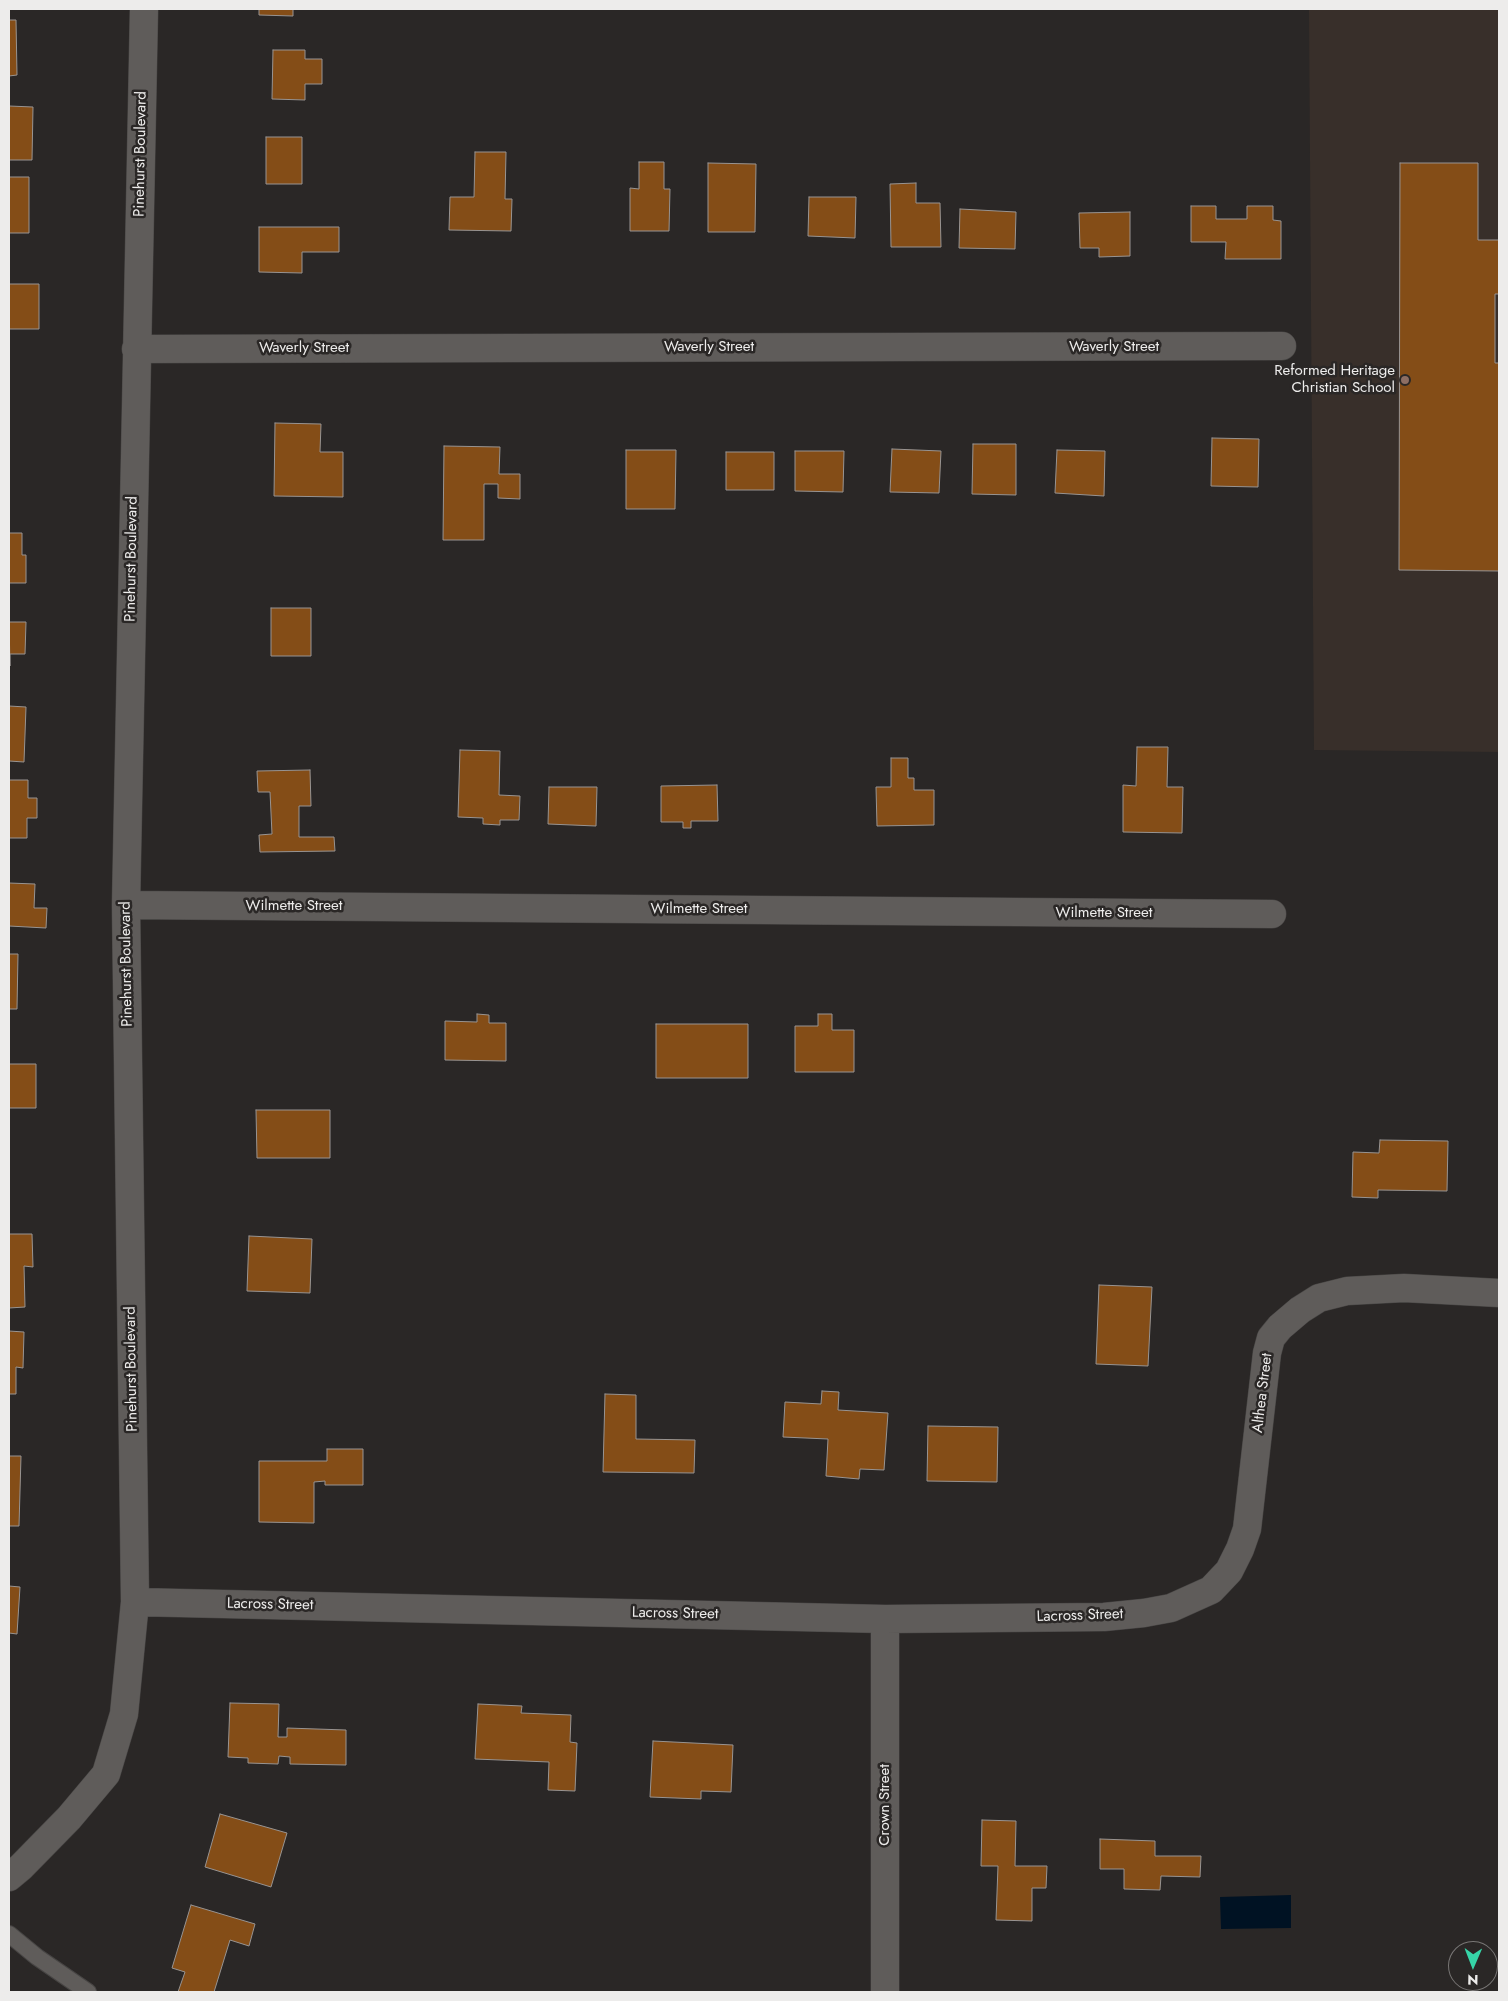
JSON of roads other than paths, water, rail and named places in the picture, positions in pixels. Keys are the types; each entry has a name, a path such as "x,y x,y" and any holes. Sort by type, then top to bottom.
{"street":[{"name":"Pinehurst Boulevard","path":"9,1878 69,1818 106,1774 124,1714 135,1602 126,905 144,9"},
{"name":"Waverly Street","path":"136,349 1282,346"},
{"name":"Wilmette Street","path":"126,905 1272,914"},
{"name":"Althea Street","path":"1211,1590 1229,1571 1240,1550 1247,1530 1267,1353 1271,1338 1280,1327 1300,1310 1319,1298 1347,1291 1404,1288 1499,1293"},
{"name":"Lacross Street","path":"135,1602 885,1619 1104,1617 1170,1608 1211,1590"},
{"name":"Crown Street","path":"885,1619 885,1992"}],"lane":[{"path":"9,1934 37,1957 88,1992"}],"water":[{"path":"1291,1895 1291,1928 1221,1929 1220,1897"}],"place":[{"name":"Reformed Heritage Christian School","path":"1405,380"}]}
